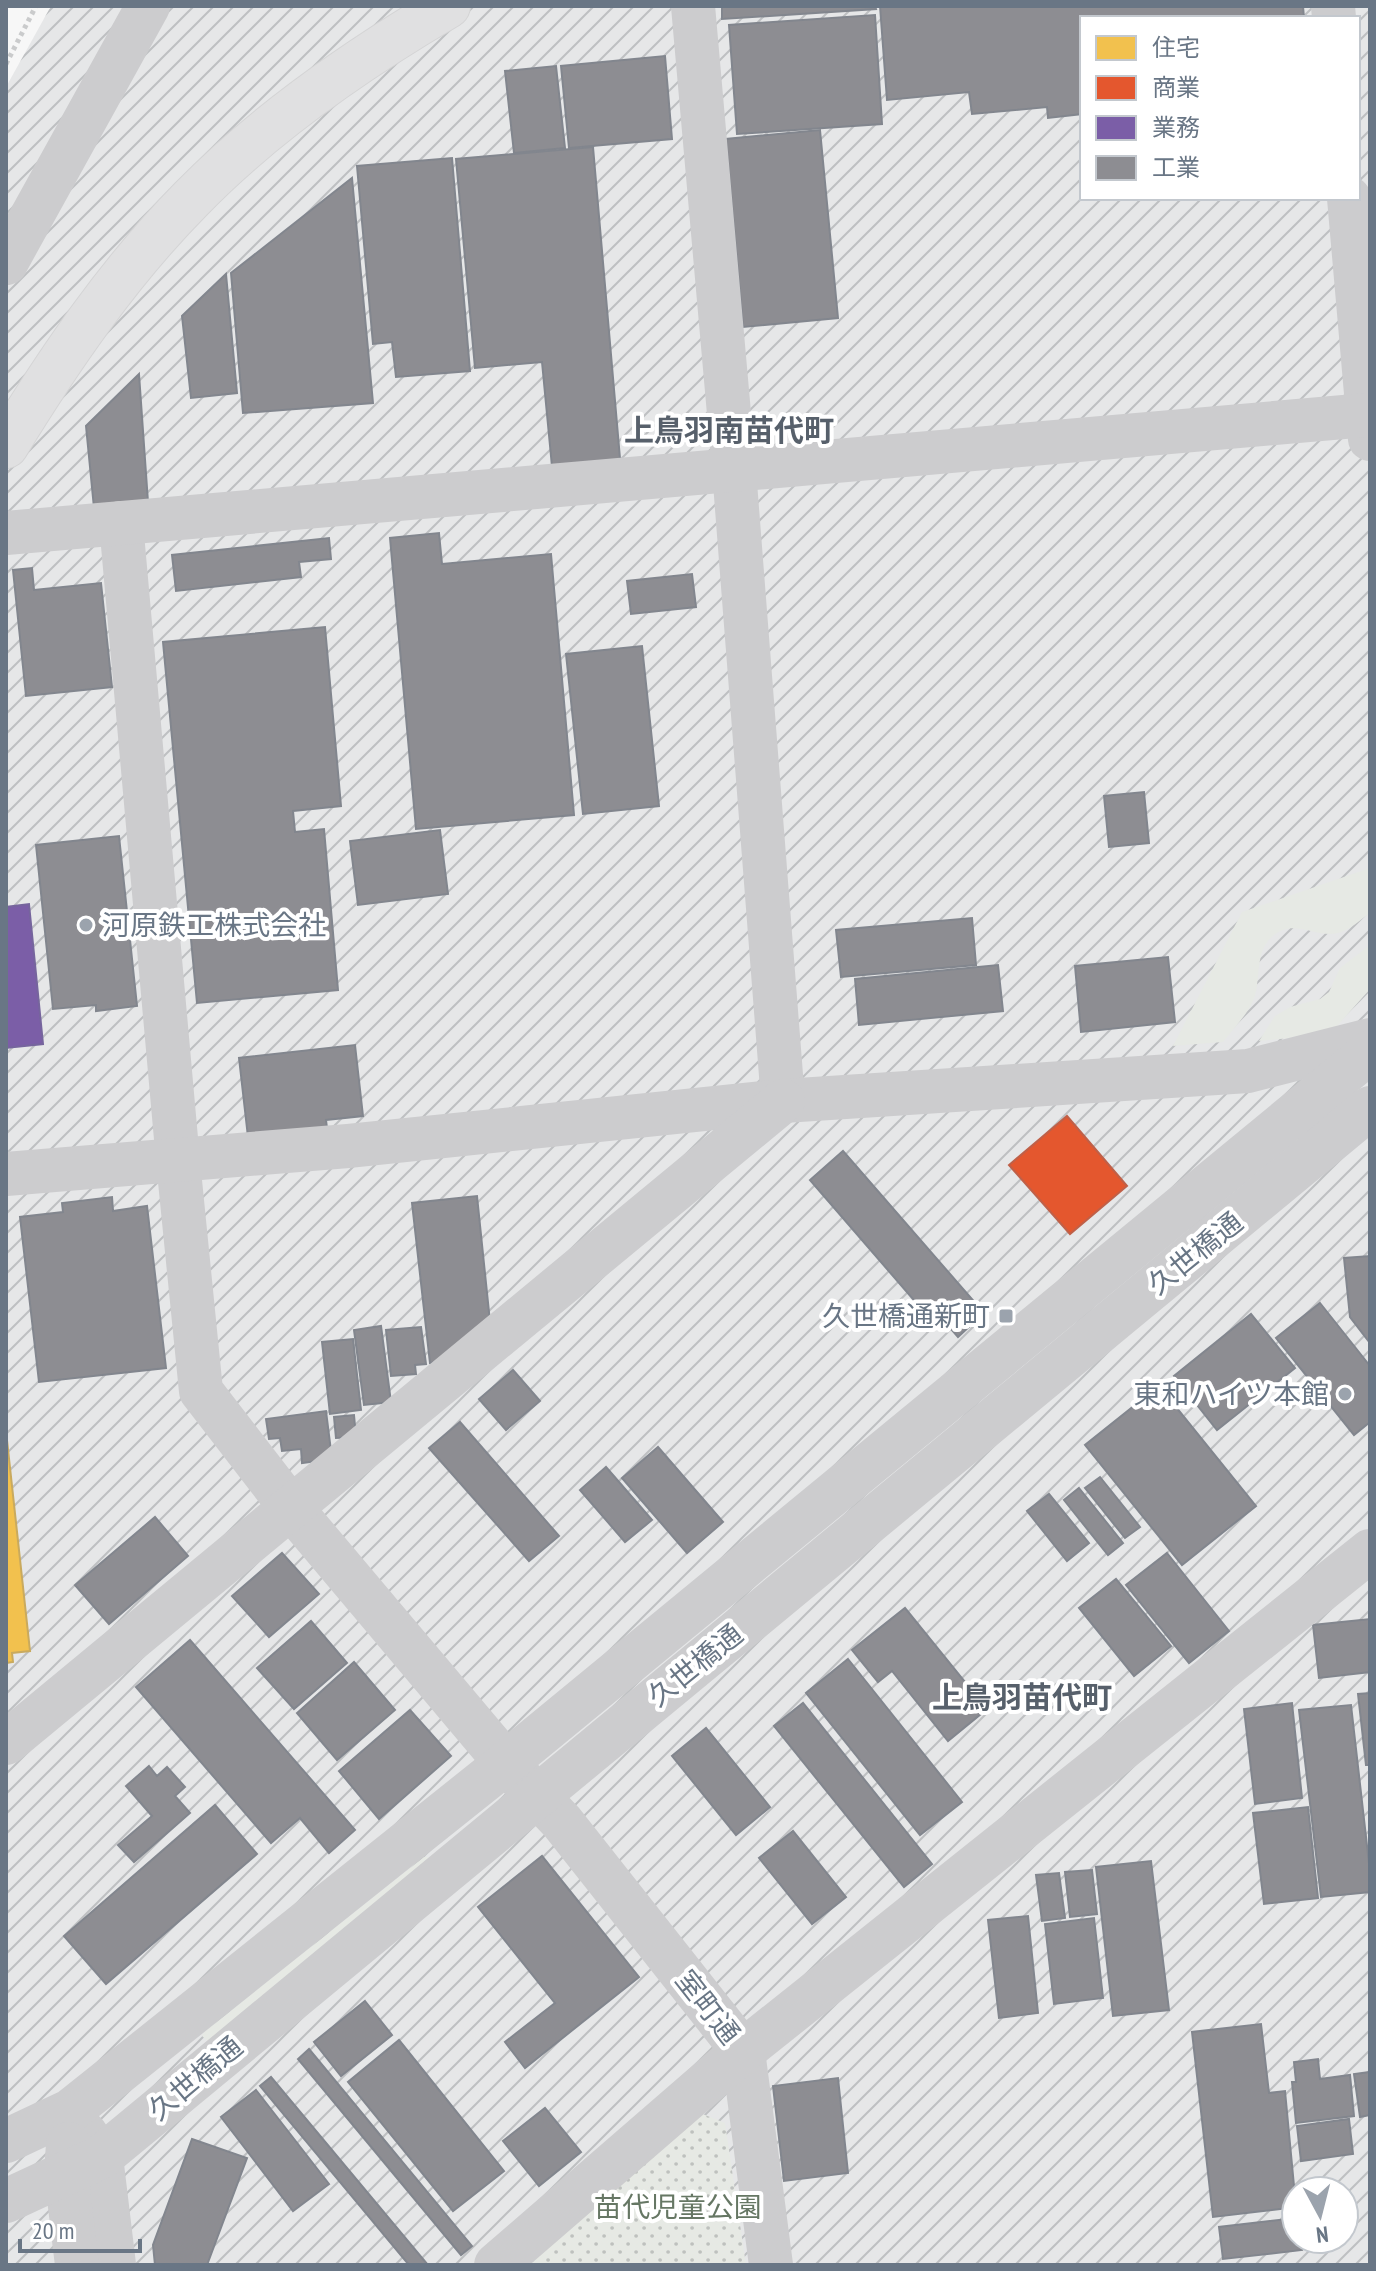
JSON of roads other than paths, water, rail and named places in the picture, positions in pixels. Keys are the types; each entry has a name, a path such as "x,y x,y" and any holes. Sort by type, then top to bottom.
{"highway":[{"path":"6,446 72,343 124,274 192,198 278,121 379,47 448,6"}],"street":[{"path":"6,263 148,6"},
{"path":"693,6 734,470 783,1101"},
{"path":"6,533 734,470 1369,427 1349,200"},
{"name":"室町通","path":"121,523 201,1391 292,1509 506,1763 562,1822 743,2051 771,2265"},
{"path":"6,1174 348,1146 783,1101 1248,1071 1370,1040"},
{"name":"久世橋通","path":"6,2141 70,2111 506,1763 1370,1052"},
{"path":"6,1743 783,1101"},
{"name":"久世橋通","path":"6,2201 83,2165 1370,1108"},
{"path":"496,2265 743,2051 1370,1551"},
{"path":"70,2111 114,2265"},
{"path":"77,2265 83,2165"}],"place":[{"name":"河原鉄工株式会社","path":"86,925"},
{"name":"久世橋通新町","path":"1006,1316"},
{"name":"東和ハイツ本館","path":"1345,1394"}],"district":[{"name":"上鳥羽南苗代町","path":"729,431"},
{"name":"上鳥羽苗代町","path":"1022,1698"}],"park label":[{"name":"苗代児童公園","path":"678,2207"}]}
